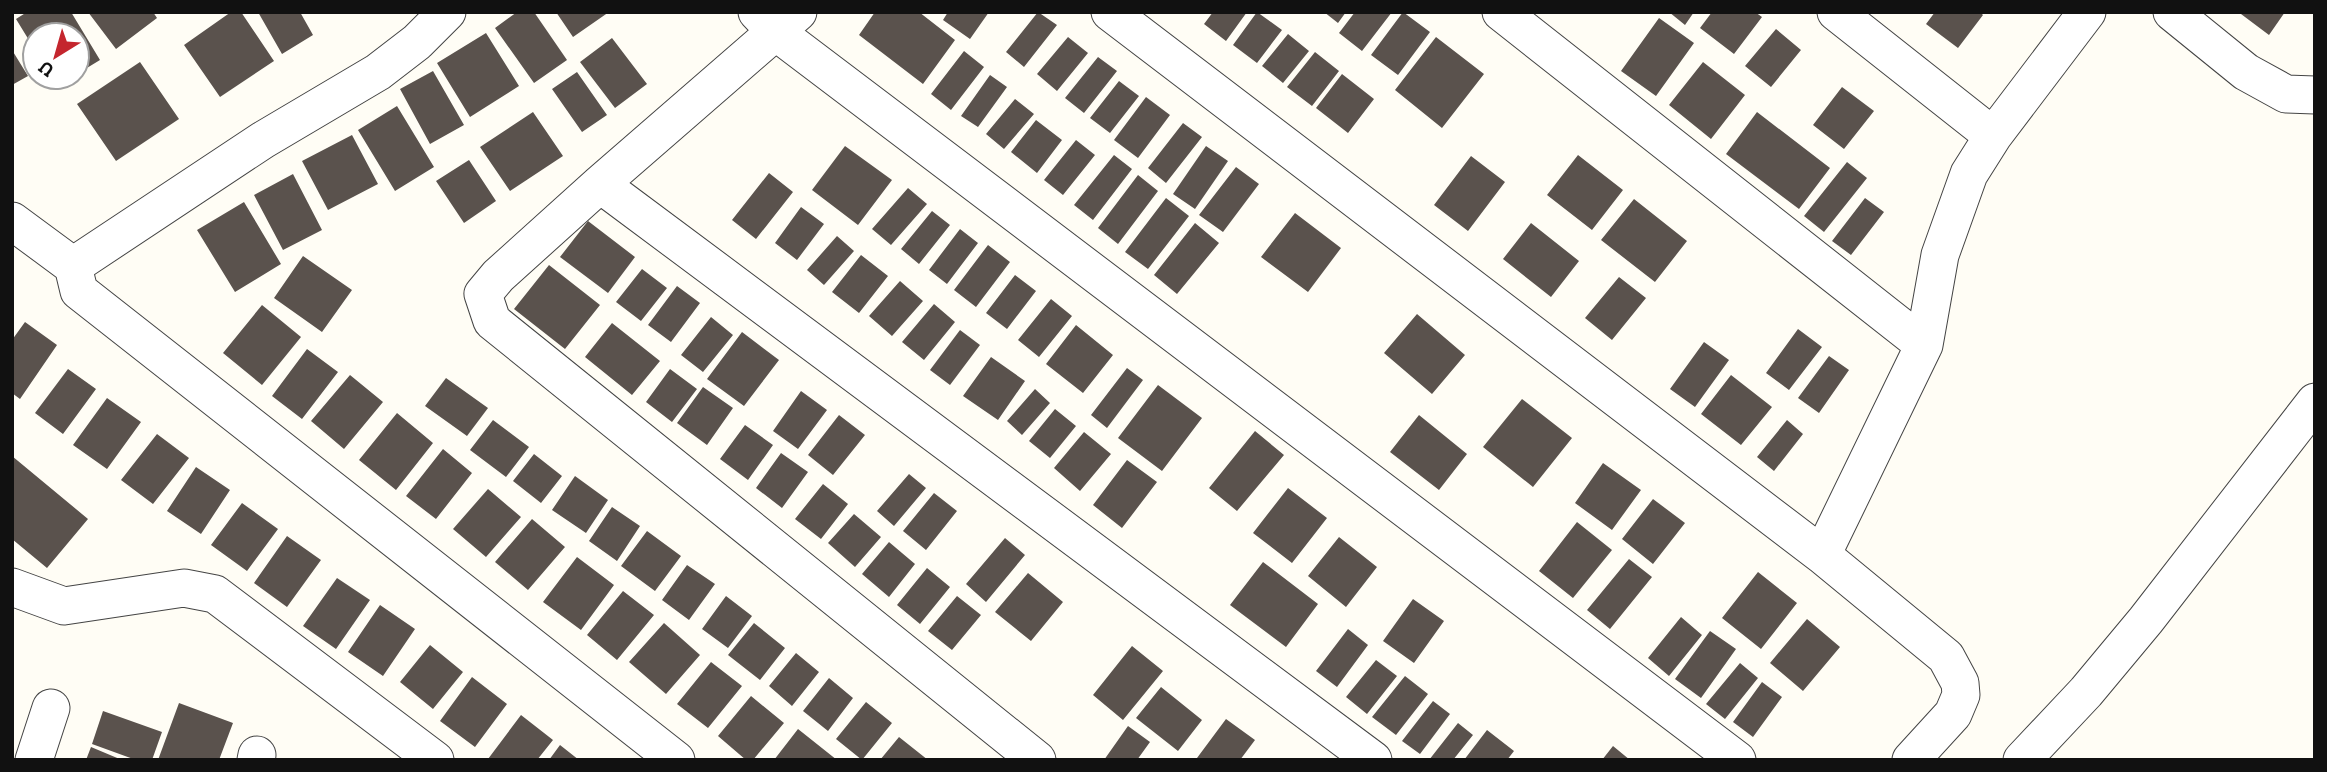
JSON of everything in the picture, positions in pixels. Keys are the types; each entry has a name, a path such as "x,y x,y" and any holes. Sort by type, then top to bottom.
{"street":[{"path":"73,266 263,140 378,72 417,41 447,12"},
{"path":"1110,12 1822,555 1945,657 1960,683 1961,695 1953,714 1911,760"},
{"path":"1501,12 1924,345"},
{"path":"1836,12 1993,136"},
{"path":"1822,555 1924,345 1940,255 1969,174 1993,136 2087,12"},
{"path":"2172,12 2246,72 2286,94 2315,95"},
{"path":"1037,760 492,321 483,294 498,276 777,19 1737,760"},
{"path":"600,184 1373,760"},
{"path":"12,221 73,266 79,291 676,760"},
{"path":"2022,760 2086,692 2146,621 2315,402"},
{"path":"12,587 64,606 184,588 215,594 435,760"},
{"path":"34,760 51,708"}],"building":[{"path":"27,12 71,12 76,21 21,21 21,27 16,19"},
{"path":"88,12 153,12 157,18 116,49"},
{"path":"231,12 241,12 274,61 220,97 184,45"},
{"path":"258,12 300,12 313,35 282,54"},
{"path":"517,12 534,12 567,60 534,83 495,28"},
{"path":"556,12 609,12 573,37"},
{"path":"875,12 919,12 955,40 923,84 859,35"},
{"path":"948,12 989,12 970,39 943,20"},
{"path":"1038,12 1057,25 1024,67 1006,52"},
{"path":"1213,12 1247,12 1226,41 1204,24"},
{"path":"1257,12 1282,30 1257,63 1233,45"},
{"path":"1324,12 1346,12 1338,23"},
{"path":"1355,12 1392,12 1362,51 1339,33"},
{"path":"1403,12 1430,32 1398,75 1371,55"},
{"path":"1669,12 1694,12 1685,25"},
{"path":"1712,12 1755,12 1762,17 1734,54 1700,28"},
{"path":"1935,12 1980,12 1983,15 1958,48 1926,24"},
{"path":"2285,12 2269,35 2241,14"},
{"path":"1659,18 1694,43 1656,96 1621,71"},
{"path":"1776,29 1801,50 1771,87 1745,66"},
{"path":"486,33 519,86 470,117 437,63"},
{"path":"1288,34 1309,51 1283,83 1262,66"},
{"path":"1068,37 1088,53 1057,91 1037,74"},
{"path":"1436,37 1484,74 1442,128 1395,90"},
{"path":"612,38 647,84 615,108 580,62"},
{"path":"91,45 100,60 91,65"},
{"path":"12,50 21,65 21,80 12,85"},
{"path":"964,51 984,67 951,110 931,94"},
{"path":"1315,52 1339,71 1312,106 1287,87"},
{"path":"1098,57 1117,71 1084,113 1065,98"},
{"path":"140,62 179,119 116,161 77,104"},
{"path":"1703,62 1745,95 1711,139 1669,105"},
{"path":"433,71 464,125 430,144 400,89"},
{"path":"577,72 607,115 582,132 552,89"},
{"path":"1342,74 1374,99 1348,133 1316,108"},
{"path":"990,75 1007,87 978,127 961,116"},
{"path":"1119,81 1139,96 1110,133 1090,118"},
{"path":"1842,87 1874,111 1844,149 1813,125"},
{"path":"1146,97 1170,115 1138,158 1114,140"},
{"path":"1015,99 1034,114 1004,149 986,134"},
{"path":"397,106 434,167 395,191 358,130"},
{"path":"533,112 563,156 510,191 480,147"},
{"path":"1757,112 1830,168 1799,209 1726,154"},
{"path":"1036,120 1062,140 1037,173 1011,152"},
{"path":"1183,123 1202,137 1166,183 1148,168"},
{"path":"352,135 378,184 328,210 302,161"},
{"path":"1076,140 1095,155 1063,195 1044,180"},
{"path":"845,146 892,180 858,225 812,190"},
{"path":"1206,146 1228,161 1195,209 1173,194"},
{"path":"1114,155 1132,169 1093,220 1074,205"},
{"path":"1578,155 1623,190 1592,230 1547,195"},
{"path":"1471,156 1505,182 1468,231 1434,205"},
{"path":"469,160 496,201 464,223 436,181"},
{"path":"1847,162 1867,178 1824,232 1804,216"},
{"path":"1236,167 1259,184 1223,232 1199,215"},
{"path":"769,173 793,192 756,239 732,220"},
{"path":"293,174 322,230 283,250 254,195"},
{"path":"1138,175 1158,191 1118,244 1098,228"},
{"path":"908,188 927,204 891,245 872,229"},
{"path":"1166,198 1189,216 1148,269 1125,252"},
{"path":"1865,198 1884,212 1851,255 1832,241"},
{"path":"1634,199 1687,241 1655,282 1601,240"},
{"path":"244,202 281,264 235,292 197,230"},
{"path":"801,207 824,224 797,260 775,243"},
{"path":"932,211 950,225 919,264 901,249"},
{"path":"1295,213 1341,248 1308,292 1261,257"},
{"path":"588,221 635,257 608,293 560,257"},
{"path":"1195,223 1219,243 1177,294 1154,275"},
{"path":"1531,223 1579,261 1551,297 1503,259"},
{"path":"960,229 978,243 947,284 929,270"},
{"path":"837,236 854,251 824,285 807,270"},
{"path":"988,245 1010,262 976,307 954,290"},
{"path":"861,255 888,276 859,313 832,292"},
{"path":"303,256 352,290 322,332 274,298"},
{"path":"549,265 600,305 565,349 514,309"},
{"path":"642,269 667,288 641,321 616,302"},
{"path":"1015,275 1036,291 1007,329 986,313"},
{"path":"1619,277 1646,298 1612,340 1585,318"},
{"path":"900,281 923,301 892,336 869,316"},
{"path":"677,286 700,303 671,342 648,325"},
{"path":"1051,299 1072,316 1039,357 1018,340"},
{"path":"934,304 955,322 924,360 902,342"},
{"path":"262,305 301,337 262,385 223,353"},
{"path":"1417,314 1465,355 1432,394 1384,353"},
{"path":"711,317 733,335 703,372 681,355"},
{"path":"25,322 57,345 20,399 12,393 12,340"},
{"path":"612,323 660,361 632,395 585,357"},
{"path":"1076,325 1113,355 1083,393 1046,364"},
{"path":"1798,329 1822,347 1789,390 1766,373"},
{"path":"960,330 980,345 950,385 930,370"},
{"path":"742,332 779,360 744,406 707,379"},
{"path":"1704,342 1729,360 1695,407 1670,389"},
{"path":"307,349 338,372 302,419 272,396"},
{"path":"1829,356 1849,370 1819,413 1798,398"},
{"path":"991,357 1025,381 998,420 963,396"},
{"path":"1127,368 1143,380 1107,428 1091,415"},
{"path":"68,369 96,389 63,434 35,413"},
{"path":"670,369 697,389 672,422 646,402"},
{"path":"350,375 383,402 344,449 311,421"},
{"path":"1731,375 1772,407 1741,445 1701,414"},
{"path":"446,378 488,408 467,436 425,406"},
{"path":"1158,385 1202,418 1162,471 1118,438"},
{"path":"703,387 733,408 707,445 677,423"},
{"path":"1035,389 1050,403 1022,435 1007,421"},
{"path":"801,391 827,410 798,449 773,431"},
{"path":"107,398 141,422 107,469 73,445"},
{"path":"1522,399 1572,438 1533,487 1483,447"},
{"path":"1055,409 1076,426 1050,458 1029,441"},
{"path":"397,413 433,443 396,490 359,460"},
{"path":"839,415 865,435 833,475 808,455"},
{"path":"1419,415 1467,454 1439,490 1390,452"},
{"path":"493,420 529,447 506,477 470,450"},
{"path":"1787,420 1803,434 1774,471 1757,457"},
{"path":"745,425 773,445 748,480 720,459"},
{"path":"1255,431 1284,455 1237,511 1209,488"},
{"path":"1084,432 1111,454 1080,491 1054,468"},
{"path":"157,434 189,458 153,504 121,480"},
{"path":"443,449 472,473 436,519 406,496"},
{"path":"781,453 808,472 782,508 756,488"},
{"path":"534,454 562,476 541,503 513,481"},
{"path":"12,456 88,519 47,568 12,539"},
{"path":"1127,460 1157,482 1122,528 1093,505"},
{"path":"1603,463 1641,490 1612,530 1575,503"},
{"path":"196,467 230,490 201,534 167,511"},
{"path":"909,474 926,488 894,526 877,511"},
{"path":"575,476 608,500 586,533 552,510"},
{"path":"823,484 848,504 821,539 795,519"},
{"path":"1288,488 1327,518 1292,563 1253,533"},
{"path":"488,489 521,517 486,557 453,529"},
{"path":"934,493 957,511 926,550 903,531"},
{"path":"1653,499 1685,523 1653,564 1622,539"},
{"path":"242,503 278,529 247,571 211,545"},
{"path":"612,507 640,526 617,561 589,541"},
{"path":"854,514 881,537 855,567 828,543"},
{"path":"532,519 565,547 528,590 495,562"},
{"path":"1577,522 1612,550 1573,598 1539,571"},
{"path":"647,531 681,556 655,591 621,566"},
{"path":"287,536 321,560 287,607 254,583"},
{"path":"1339,537 1377,567 1346,607 1308,576"},
{"path":"1005,538 1025,555 986,602 966,584"},
{"path":"889,542 915,564 889,597 862,574"},
{"path":"577,557 614,585 581,630 543,602"},
{"path":"1629,559 1652,577 1610,629 1587,610"},
{"path":"1263,562 1318,604 1286,647 1230,605"},
{"path":"687,565 715,584 689,620 662,600"},
{"path":"927,568 950,587 920,624 897,605"},
{"path":"1758,572 1797,603 1761,649 1722,618"},
{"path":"1028,573 1063,602 1031,641 995,612"},
{"path":"337,578 370,600 336,649 303,626"},
{"path":"623,591 654,615 617,660 587,635"},
{"path":"726,596 752,616 728,648 702,629"},
{"path":"957,596 981,615 952,650 928,631"},
{"path":"1413,599 1444,621 1414,663 1383,641"},
{"path":"380,605 415,629 383,676 348,652"},
{"path":"1681,617 1702,635 1669,676 1648,658"},
{"path":"1807,619 1840,647 1803,691 1770,663"},
{"path":"664,623 700,655 666,694 629,662"},
{"path":"754,623 785,648 760,680 728,655"},
{"path":"1348,629 1368,645 1337,687 1316,671"},
{"path":"1710,631 1736,649 1701,698 1675,679"},
{"path":"430,645 463,672 433,709 400,682"},
{"path":"1132,646 1163,671 1123,720 1093,695"},
{"path":"796,653 819,672 792,706 769,686"},
{"path":"1376,660 1397,676 1367,714 1346,697"},
{"path":"711,662 742,686 708,728 677,704"},
{"path":"1740,663 1758,678 1725,719 1706,704"},
{"path":"1405,676 1428,694 1396,735 1372,717"},
{"path":"472,677 507,704 475,747 440,721"},
{"path":"829,678 853,698 828,731 803,711"},
{"path":"1762,682 1782,697 1753,737 1733,722"},
{"path":"1161,687 1202,720 1178,751 1136,718"},
{"path":"751,696 784,723 753,760 746,760 718,736"},
{"path":"1433,701 1450,714 1420,754 1402,741"},
{"path":"866,702 892,723 862,760 836,739"},
{"path":"179,703 233,723 219,760 158,760"},
{"path":"103,711 162,732 152,760 136,760 92,744"},
{"path":"521,715 553,740 537,760 489,760 488,759"},
{"path":"1226,719 1255,740 1240,760 1199,760 1197,758"},
{"path":"1458,723 1473,735 1453,760 1429,760"},
{"path":"1128,726 1150,742 1137,760 1104,760"},
{"path":"798,729 837,760 774,760"},
{"path":"1487,730 1514,751 1507,760 1464,760"},
{"path":"899,737 928,760 880,760"},
{"path":"560,745 579,760 549,760"},
{"path":"1613,746 1630,760 1602,760"},
{"path":"91,747 122,760 86,760"}]}
